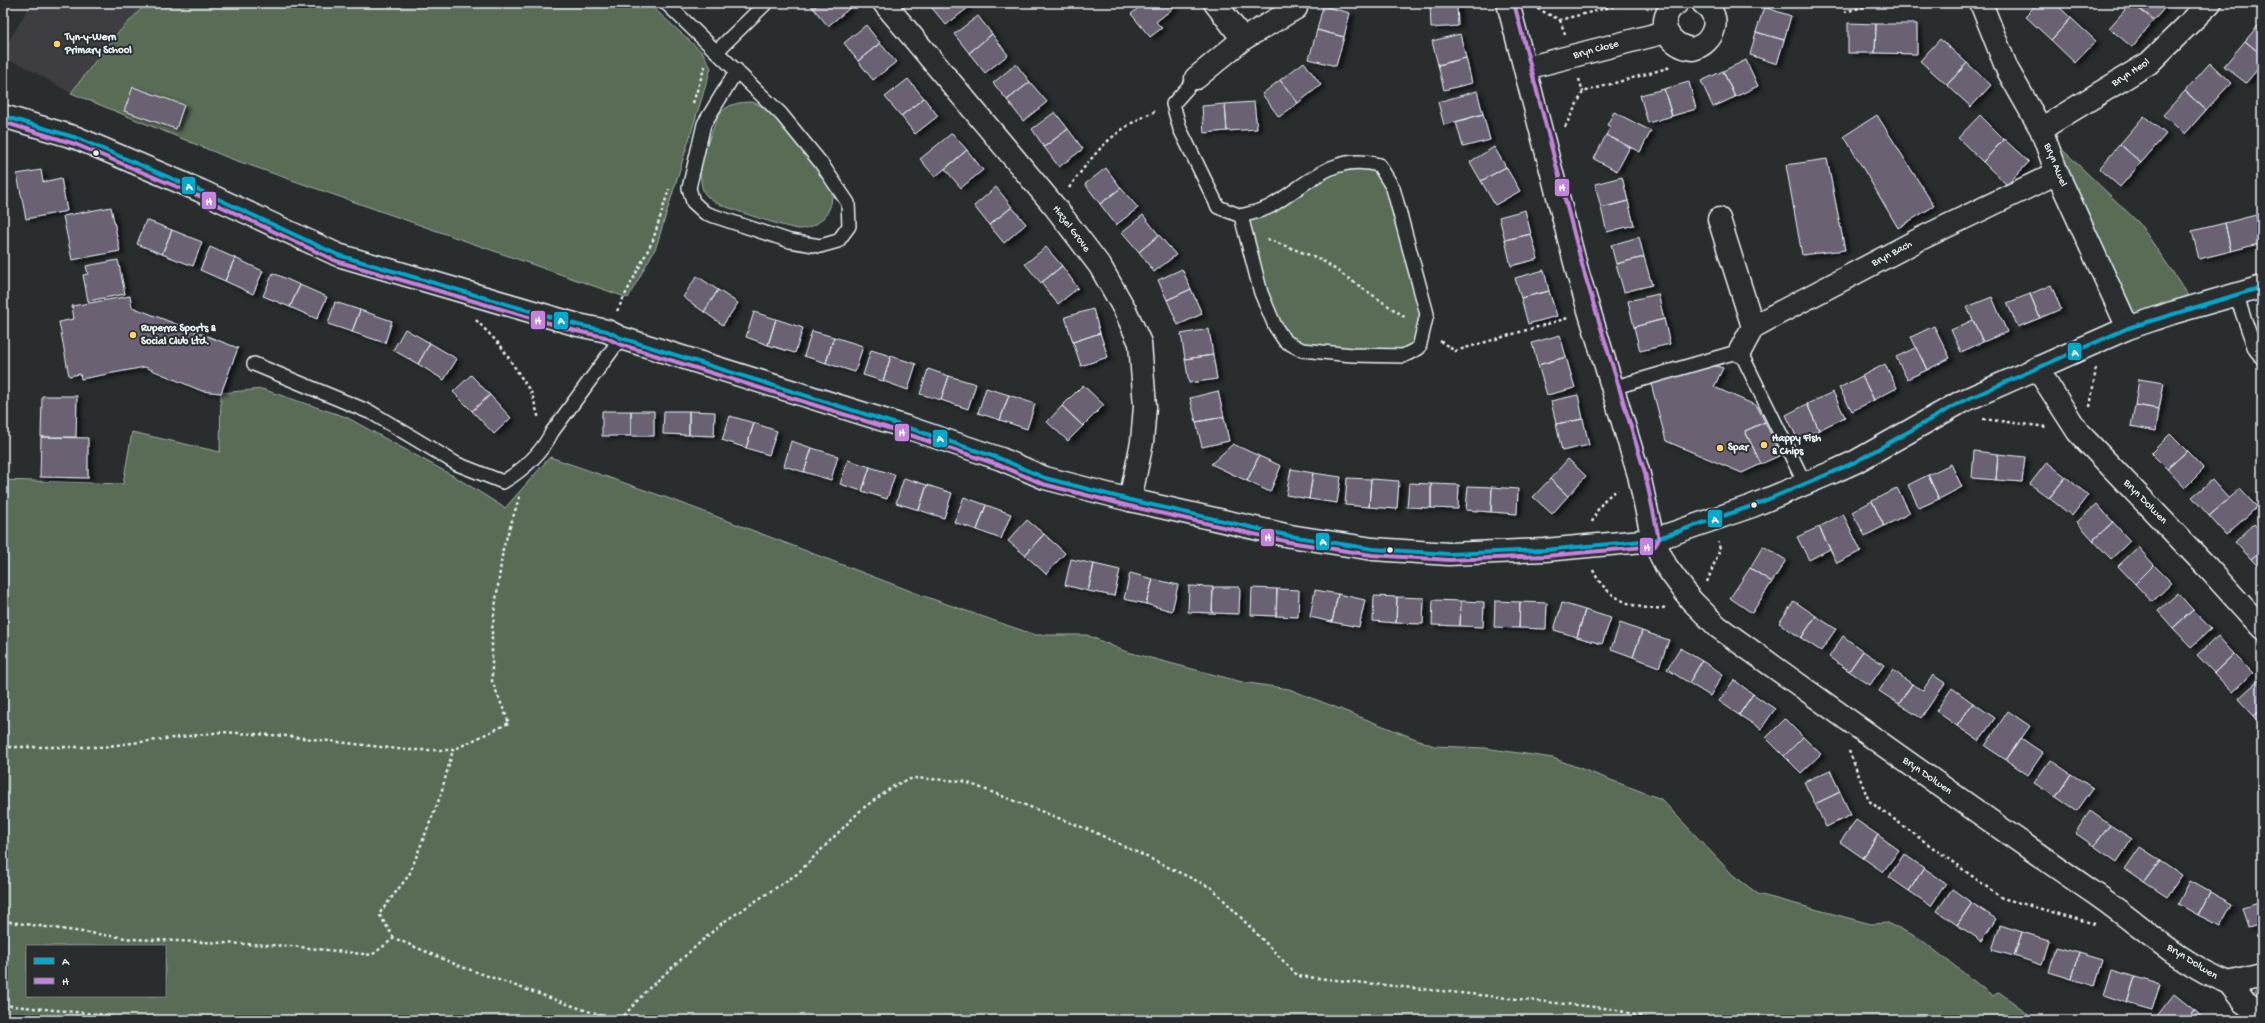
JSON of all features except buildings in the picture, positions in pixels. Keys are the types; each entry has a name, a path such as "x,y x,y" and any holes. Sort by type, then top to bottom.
{"street":[{"name":"Hazel Grove","path":"884,3 1055,207 1100,266 1126,310 1140,343 1145,406 1142,442 1130,500"},
{"path":"1215,3 1243,38"},
{"name":"Bryn Dolwen","path":"1508,3 1526,68 1548,162 1612,388 1641,482 1653,540 1666,566 1691,600 1718,627 2031,850 2123,913 2160,942 2195,966 2229,983 2243,1001 2262,1015"},
{"path":"1677,3 1666,16 1666,32 1670,39 1684,48 1693,49 1708,41 1713,34 1714,18 1710,10 1703,3"},
{"name":"Bryn Awel","path":"1981,3 2007,69 2041,129 2057,173 2128,328"},
{"name":"Bryn Heol","path":"2041,129 2149,63 2210,3"},
{"path":"1196,78 1243,38 1296,8"},
{"name":"Bryn Close","path":"1526,68 1666,32"},
{"path":"3,116 77,138 201,191 338,255 614,335 906,427 1002,459 1045,478 1130,500 1290,536 1373,550 1449,554 1584,547 1653,540 1710,521 1806,484 1854,462 1961,402 2128,328 2172,313 2262,287"},
{"name":"Bryn Bach","path":"1753,327 1920,239 2057,173"},
{"path":"1719,219 1753,327 1740,351"},
{"name":"Bryn Dolwen","path":"2037,368 2081,435 2208,568 2262,628"},
{"name":"Bryn Dolwen","path":"2229,983 2262,975"}],"lane":[{"path":"666,3 737,70 781,114 821,162 848,203 849,226 838,241 820,246 790,241 705,213 692,202 688,188 704,124 737,70"},
{"path":"714,48 766,3"},
{"path":"1196,78 1173,104 1180,129 1218,207 1242,216 1269,207 1336,165 1362,160 1379,165 1393,188 1427,314 1419,348 1404,356 1352,355 1302,350 1285,342 1275,326 1261,293 1242,216"},
{"path":"2236,295 2255,349 2262,358"},
{"path":"254,364 372,413 457,464 503,482 522,470 546,444 552,432 614,335"},
{"path":"1612,388 1740,351 1806,484"}],"path":[{"path":"1527,3 1560,20 1626,3"},
{"path":"1844,12 1879,3"},
{"path":"691,109 714,48"},
{"path":"1548,162 1583,92 1674,66"},
{"path":"1055,207 1092,156 1119,130 1173,104"},
{"path":"614,335 653,240 671,184"},
{"path":"474,318 501,346 532,394 546,444"},
{"path":"1979,418 2081,435 2101,340"},
{"path":"3,747 100,747 222,732 286,736 407,750 452,750 509,723 492,681 492,630 503,549 520,499 522,470"},
{"path":"1641,482 1616,490 1604,499 1597,510 1590,528 1582,532 1584,547 1599,583 1623,602 1642,608 1658,608 1691,600 1704,589 1720,549 1710,521"},
{"path":"1847,744 1869,801 2002,898 2100,925"},
{"path":"452,750 440,797 409,875 379,914 394,938 462,967 613,1020"},
{"path":"620,1020 647,990 722,923 797,874 862,809 894,784 913,778 964,781 1092,831 1212,888 1298,976 1613,1009 1653,1020"},
{"path":"3,921 133,939 291,946 372,955 394,938"},
{"path":"3,1005 106,1015 119,1020"}],"shaded area":[{"name":"Tyn-y-Wern Primary School","path":"31,3 147,3 113,38 71,93 22,65 3,59 3,51"}],"green space":[{"path":"147,3 648,3 703,53 711,68 656,247 628,298 229,158 71,93 113,38"},
{"path":"752,102 776,117 828,182 832,199 830,207 827,214 815,225 799,229 771,222 721,205 707,196 704,192 702,187 701,168 705,149 719,114 734,104"},
{"path":"2041,129 2139,223 2196,306 2128,328"},
{"path":"1336,165 1379,165 1393,188 1427,314 1419,348 1403,356 1302,350 1275,326 1241,216"},
{"path":"262,389 346,417 457,478 505,508 550,457 676,501 921,595 1035,635 1087,635 1124,651 1242,682 1289,689 1434,746 1485,748 1553,758 1661,799 1733,875 1758,894 1871,924 1888,923 1919,938 1993,996 1999,992 2037,1020 3,1020 3,480 123,484 132,432 220,452 221,393"},
{"path":"2262,987 2262,1007 2251,994"}],"transit line":[{"name":"H","path":"3,122 75,144 199,196 336,261 576,331 605,337 619,344 904,433 999,465 1043,484 1129,506 1289,542 1372,555 1449,560 1546,556 1655,546 1659,539 1645,473 1584,272 1514,3"},
{"name":"A","path":"3,116 77,138 201,191 338,255 578,325 607,331 621,338 906,427 1001,459 1045,478 1130,500 1290,536 1373,549 1449,554 1545,550 1653,540 1752,506 1833,472 1855,462 1961,402 2128,328 2262,287"}],"place":[{"name":"Tyn-y-Wern Primary School","path":"57,44"},
{"name":"Ruperra Sports & Social Club Ltd.","path":"133,335"},
{"name":"Happy Fish & Chips","path":"1764,445"},
{"name":"Spar","path":"1720,448"}]}
